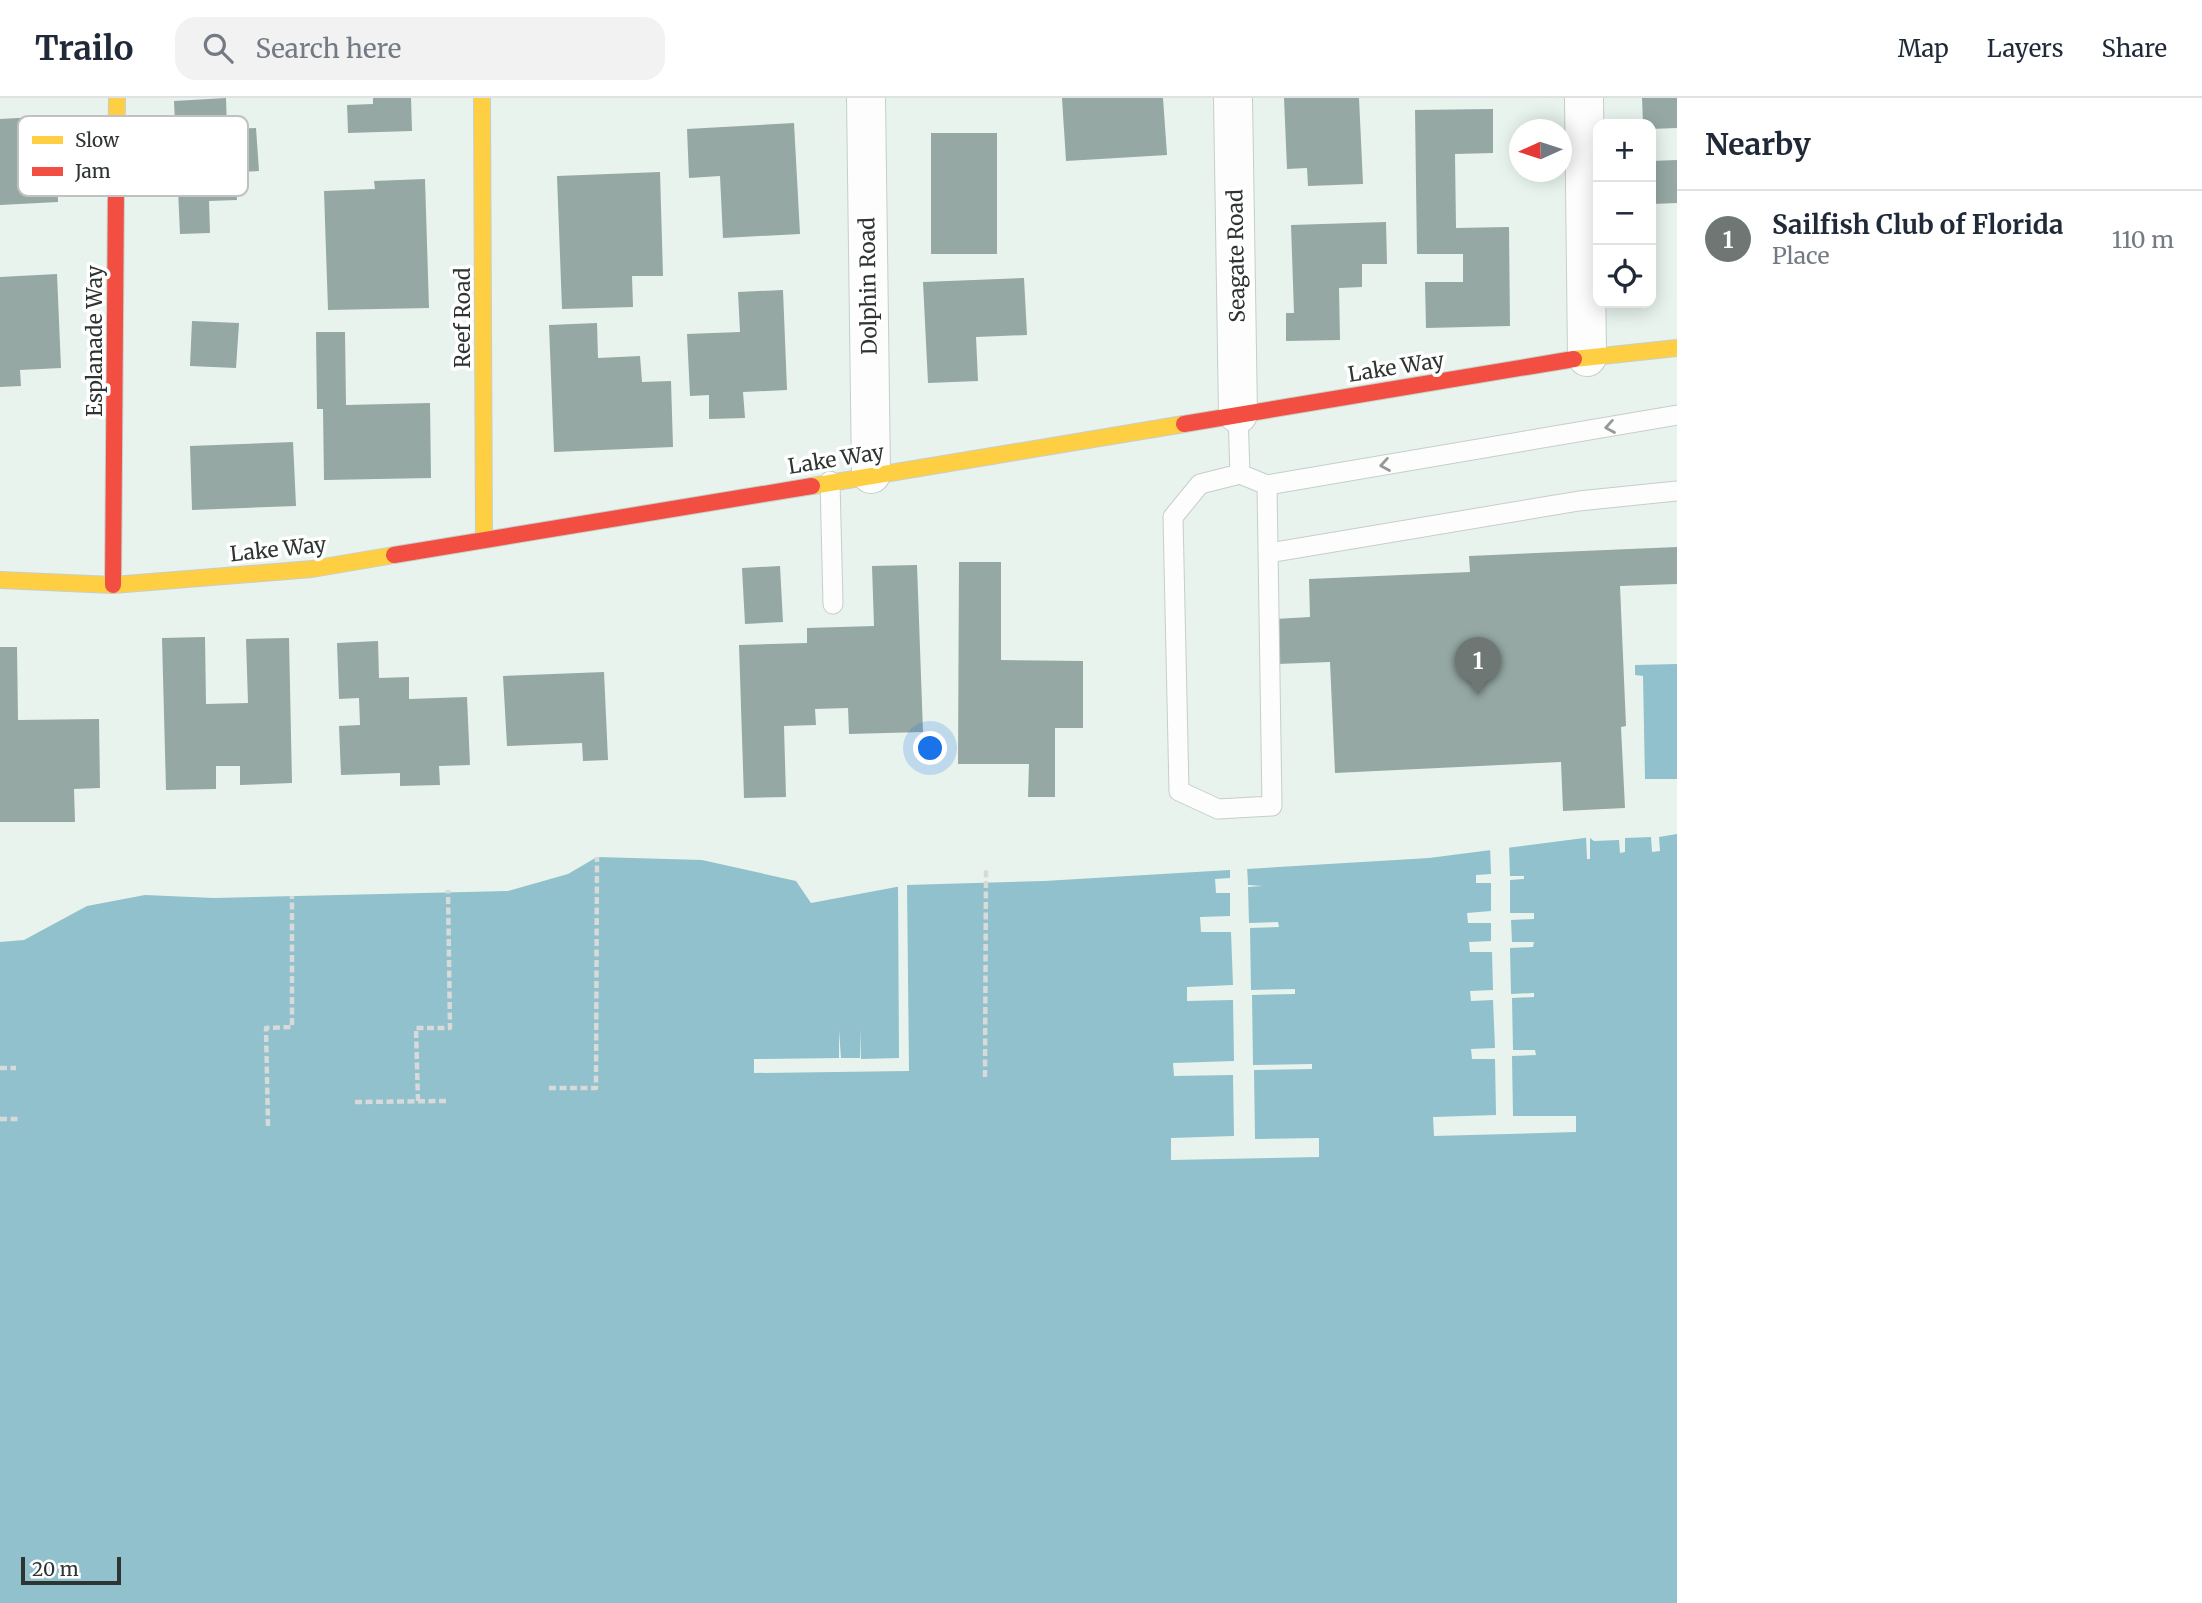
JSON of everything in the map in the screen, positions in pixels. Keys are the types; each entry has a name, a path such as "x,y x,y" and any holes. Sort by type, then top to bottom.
{"street":[{"name":"Esplanade Way","path":"117,98 117,116"},
{"name":"Reef Road","path":"482,98 484,539"},
{"name":"Dolphin Road","path":"866,98 871,474"},
{"name":"Seagate Road","path":"1233,98 1238,414"},
{"path":"1584,98 1587,356"},
{"name":"Esplanade Way","path":"113,584 116,196"},
{"name":"Lake Way","path":"0,580 113,584 312,569 1587,356 1677,348"}],"lane":[{"path":"1238,414 1240,474"},
{"path":"1267,485 1272,806 1218,809 1179,791 1173,517 1200,484 1240,474 1267,485 1677,415"},
{"path":"830,481 833,604"},
{"path":"1269,554 1579,501 1677,491"}],"path":[{"path":"549,1088 596,1088 597,857"},
{"path":"985,1077 986,869"},
{"path":"418,1101 416,1028 450,1028 447,890"},
{"path":"268,1126 266,1028 292,1027 292,896"},
{"path":"0,1068 16,1068"},
{"path":"355,1102 446,1101"},
{"path":"0,1119 20,1119"}],"water":[{"path":"1677,664 1677,779 1645,779 1643,676 1635,675 1635,665"},
{"path":"1677,826 1677,1603 0,1603 0,942 24,940 87,906 145,895 214,898 508,891 568,874 597,857 702,860 796,881 811,903 907,885 1044,881 1429,858"}],"pier":[{"path":"1677,822 1677,834 1659,837 1660,851 1652,852 1651,837 1625,838 1625,852 1620,853 1619,840 1594,841 1590,838 1590,859 1587,859 1586,836"},
{"path":"1509,845 1510,876 1524,876 1524,879 1510,880 1510,913 1534,913 1534,919 1511,920 1512,942 1534,942 1533,947 1510,948 1511,994 1534,993 1534,997 1512,998 1513,1050 1535,1050 1536,1055 1512,1056 1513,1116 1576,1116 1576,1132 1434,1136 1433,1117 1496,1115 1495,1059 1472,1059 1471,1049 1495,1048 1493,1000 1471,1001 1470,991 1493,990 1492,952 1470,952 1469,942 1491,941 1491,923 1468,923 1467,913 1491,911 1491,883 1476,883 1476,875 1491,874 1490,847"},
{"path":"1247,865 1248,885 1263,886 1248,887 1249,923 1278,922 1279,927 1250,928 1251,990 1295,989 1295,994 1252,995 1253,1065 1312,1064 1312,1069 1254,1070 1255,1139 1319,1138 1319,1157 1171,1160 1171,1138 1234,1136 1233,1075 1174,1076 1173,1063 1234,1061 1233,1000 1187,1001 1187,987 1233,985 1231,932 1201,932 1200,917 1230,916 1230,893 1216,893 1215,879 1230,878 1230,866"},
{"path":"907,882 909,1071 754,1073 754,1059 839,1058 839,1030 841,1058 860,1058 861,1029 861,1059 899,1058 898,883"}],"building":[{"path":"226,98 227,116 175,116 174,101"},
{"path":"373,98 411,98 412,131 348,133 347,105 373,104"},
{"path":"1062,98 1163,98 1167,155 1066,161"},
{"path":"1284,98 1359,98 1363,184 1308,186 1307,168 1287,169"},
{"path":"1642,98 1677,98 1677,128 1656,129 1656,119 1643,119"},
{"path":"1493,109 1493,153 1455,154 1456,228 1509,227 1510,326 1426,328 1425,282 1463,282 1463,254 1417,254 1415,110"},
{"path":"18,118 18,196 58,196 58,202 0,205 0,119"},
{"path":"794,123 800,234 723,238 720,176 689,178 687,129"},
{"path":"248,128 256,128 259,171 248,171"},
{"path":"931,133 997,133 997,254 931,254"},
{"path":"1677,160 1677,203 1656,204 1656,161"},
{"path":"660,172 663,276 632,276 633,307 562,309 557,176"},
{"path":"425,179 429,308 328,310 324,191 375,189 374,181"},
{"path":"178,196 237,196 237,200 209,201 210,233 180,234"},
{"path":"1386,222 1387,264 1362,264 1362,287 1339,288 1340,340 1286,341 1286,313 1294,313 1291,225"},
{"path":"57,274 61,368 20,370 21,386 0,387 0,277"},
{"path":"1024,278 1027,335 976,337 978,381 928,383 923,282"},
{"path":"783,290 787,390 743,392 745,418 709,419 709,395 690,396 687,334 740,332 738,292"},
{"path":"192,321 239,323 236,368 190,366"},
{"path":"597,323 598,358 640,356 642,382 671,381 673,447 554,452 549,325"},
{"path":"316,332 345,332 346,405 430,403 431,478 324,480 323,409 317,409"},
{"path":"293,442 296,506 192,510 190,446"},
{"path":"1677,547 1677,584 1620,586 1626,726 1621,727 1625,808 1563,811 1561,762 1335,773 1330,662 1277,664 1275,619 1310,617 1309,579 1470,572 1469,556"},
{"path":"959,562 1001,562 1001,660 1083,661 1083,728 1055,728 1055,797 1028,797 1029,764 958,764"},
{"path":"917,565 923,732 849,734 848,708 815,709 816,725 784,726 786,797 744,798 739,645 807,643 807,628 874,626 872,566"},
{"path":"780,566 783,622 745,624 742,568"},
{"path":"205,637 206,704 248,703 246,639 289,638 292,783 240,785 240,766 216,766 216,789 166,790 162,638"},
{"path":"378,641 379,678 409,677 409,699 467,697 470,765 439,766 440,785 400,786 400,773 341,775 339,726 360,725 359,698 339,699 337,643"},
{"path":"0,647 17,647 18,720 99,719 100,788 74,789 75,822 0,822"},
{"path":"604,672 608,760 583,761 582,743 507,746 503,676"}],"traffic: slow":[{"path":"117,98 117,116"},
{"path":"482,98 484,539"},
{"path":"1574,359 1677,348"},
{"path":"812,486 1184,424"},
{"path":"0,580 113,585 312,569 394,555"}],"traffic: jam":[{"path":"113,585 116,196"},
{"path":"1184,424 1574,359"},
{"path":"394,555 812,486"}],"place":[{"name":"Sailfish Club of Florida","path":"1478,695"}]}
